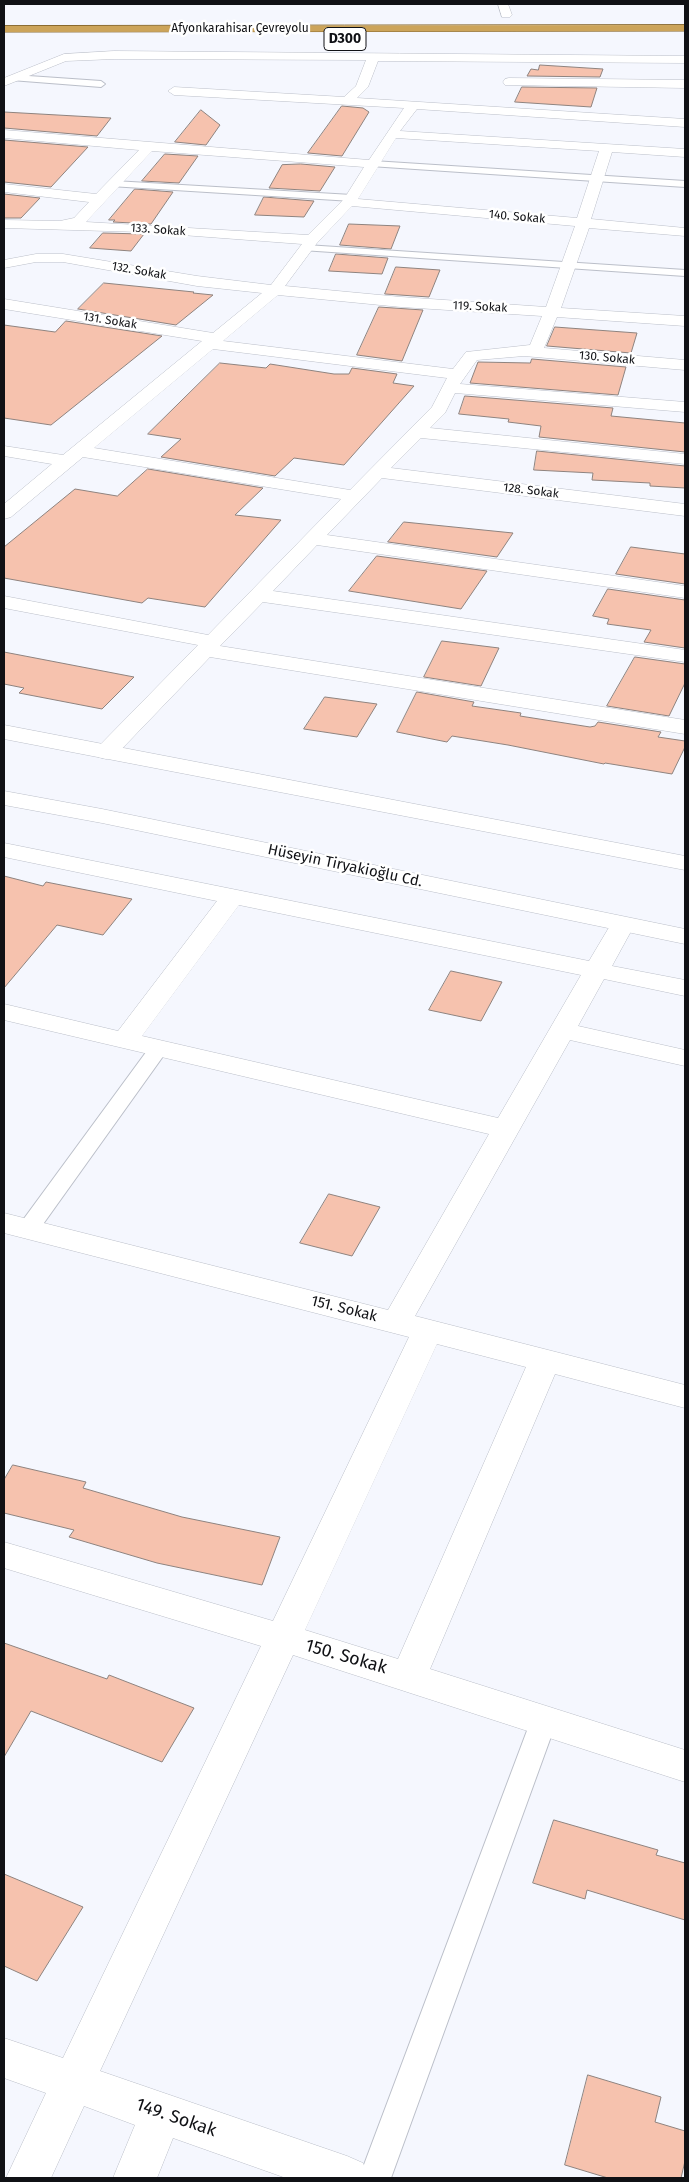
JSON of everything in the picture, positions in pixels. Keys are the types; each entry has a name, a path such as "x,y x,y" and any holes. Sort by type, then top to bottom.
{"highway":[{"name":"Afyonkarahisar Çevreyolu","path":"4,29 685,28"},
{"name":"Afyonkarahisar Çevreyolu","path":"4,38 685,39"}],"street":[{"path":"9,80 64,58 114,54 685,59"},
{"path":"347,101 362,87 373,56"},
{"path":"495,110 509,82 513,58"},
{"path":"509,82 685,84"},
{"path":"174,91 685,123"},
{"path":"4,512 275,290 309,244 350,200 402,118 414,105"},
{"path":"4,134 373,164"},
{"path":"392,134 685,153"},
{"path":"6,267 58,227 79,221 149,147"},
{"path":"528,352 536,349 552,311 584,223 607,148"},
{"path":"4,188 100,199"},
{"name":"140. Sokak","path":"350,200 685,232"},
{"name":"133. Sokak","path":"4,224 142,228 309,244"},
{"name":"132. Sokak","path":"6,267 36,258 63,258 197,281 275,290"},
{"name":"119. Sokak","path":"275,290 401,302 552,311 685,322"},
{"name":"131. Sokak","path":"4,304 453,381 685,407"},
{"name":"130. Sokak","path":"106,752 439,408 453,381 472,355 528,352 685,365"},
{"path":"416,432 685,458"},
{"path":"4,450 72,456 354,496"},
{"name":"128. Sokak","path":"377,472 685,510"},
{"path":"312,539 685,592"},
{"path":"258,595 685,656"},
{"path":"4,602 141,627 208,646 685,727"},
{"path":"4,732 685,863"},
{"name":"Hüseyin Tiryakioğlu Cd.","path":"4,798 102,816 685,936"},
{"path":"4,850 685,988"},
{"path":"126,1040 233,896"},
{"path":"28,2178 282,1639 412,1326 506,1129 623,924"},
{"path":"4,1012 506,1129"},
{"path":"562,1030 685,1058"},
{"name":"151. Sokak","path":"16,1226 685,1396"},
{"path":"409,1676 545,1360"},
{"name":"150. Sokak","path":"4,1555 409,1676 685,1766"},
{"name":"149. Sokak","path":"4,2058 347,2178"},
{"path":"136,2178 162,2112"}],"lane":[{"path":"9,80 101,84"},
{"path":"373,164 685,184"},
{"path":"114,184 350,200"},
{"path":"309,244 685,273"},
{"path":"16,1226 159,1048"},
{"path":"375,2178 544,1720"}],"building":[{"path":"540,65 603,69 600,77 527,76 531,69 538,70"},
{"path":"522,87 597,88 591,107 515,102"},
{"path":"342,106 363,108 369,112 342,156 308,153"},
{"path":"201,110 220,125 206,145 175,142"},
{"path":"4,112 111,118 97,136 4,128"},
{"path":"4,140 88,147 51,187 4,182"},
{"path":"165,154 198,156 179,183 142,181"},
{"path":"301,164 335,167 320,191 269,188 282,165"},
{"path":"135,189 173,192 151,224 113,222 115,220 109,220"},
{"path":"4,194 40,198 21,218 4,218"},
{"path":"264,197 314,201 304,217 255,215"},
{"path":"349,224 400,226 391,249 340,245"},
{"path":"103,233 144,234 131,251 90,248"},
{"path":"336,254 388,258 382,274 329,271"},
{"path":"396,267 440,270 429,297 385,294"},
{"path":"104,283 213,295 176,325 78,309"},
{"path":"379,307 423,310 402,361 357,355"},
{"path":"66,321 162,336 51,425 4,418 4,325 55,332"},
{"path":"555,327 637,333 631,353 547,346"},
{"path":"532,359 626,367 618,395 470,383 478,362 530,363"},
{"path":"220,363 266,368 270,364 334,374 349,374 352,368 397,374 393,383 414,386 344,465 294,458 275,476 161,457 181,439 148,434"},
{"path":"465,396 613,408 611,416 685,423 685,452 539,437 541,426 508,422 509,419 459,414"},
{"path":"537,451 685,466 685,488 650,486 650,483 592,480 593,473 534,470"},
{"path":"148,469 263,488 235,515 281,520 205,607 148,598 142,603 4,578 4,547 75,489 117,496"},
{"path":"404,522 513,533 497,557 388,542"},
{"path":"631,547 685,554 685,584 616,574"},
{"path":"377,556 487,571 461,609 349,591"},
{"path":"608,589 685,600 685,648 644,642 651,630 607,624 609,619 593,616"},
{"path":"442,641 499,648 481,686 424,677"},
{"path":"4,652 134,677 102,709 19,693 24,688 4,684"},
{"path":"635,657 685,664 685,683 669,716 607,706"},
{"path":"417,692 474,702 472,706 521,713 520,716 590,727 595,726 598,722 661,732 658,737 685,741 685,747 672,774 604,764 452,736 447,742 397,732"},
{"path":"325,697 377,704 357,737 304,729"},
{"path":"4,876 43,886 46,882 132,899 103,935 57,925 4,988"},
{"path":"451,971 502,982 481,1021 429,1010"},
{"path":"329,1194 380,1207 352,1256 300,1243"},
{"path":"13,1465 86,1482 83,1488 182,1517 280,1537 262,1585 157,1563 69,1537 74,1530 4,1513 4,1480"},
{"path":"4,1643 107,1679 109,1675 194,1708 162,1762 31,1711 4,1757"},
{"path":"554,1820 658,1850 656,1855 685,1863 685,1920 587,1890 585,1899 533,1883"},
{"path":"4,1874 83,1907 37,1981 4,1966"},
{"path":"588,2075 661,2097 655,2122 685,2131 685,2161 681,2178 608,2178 565,2165"}]}
